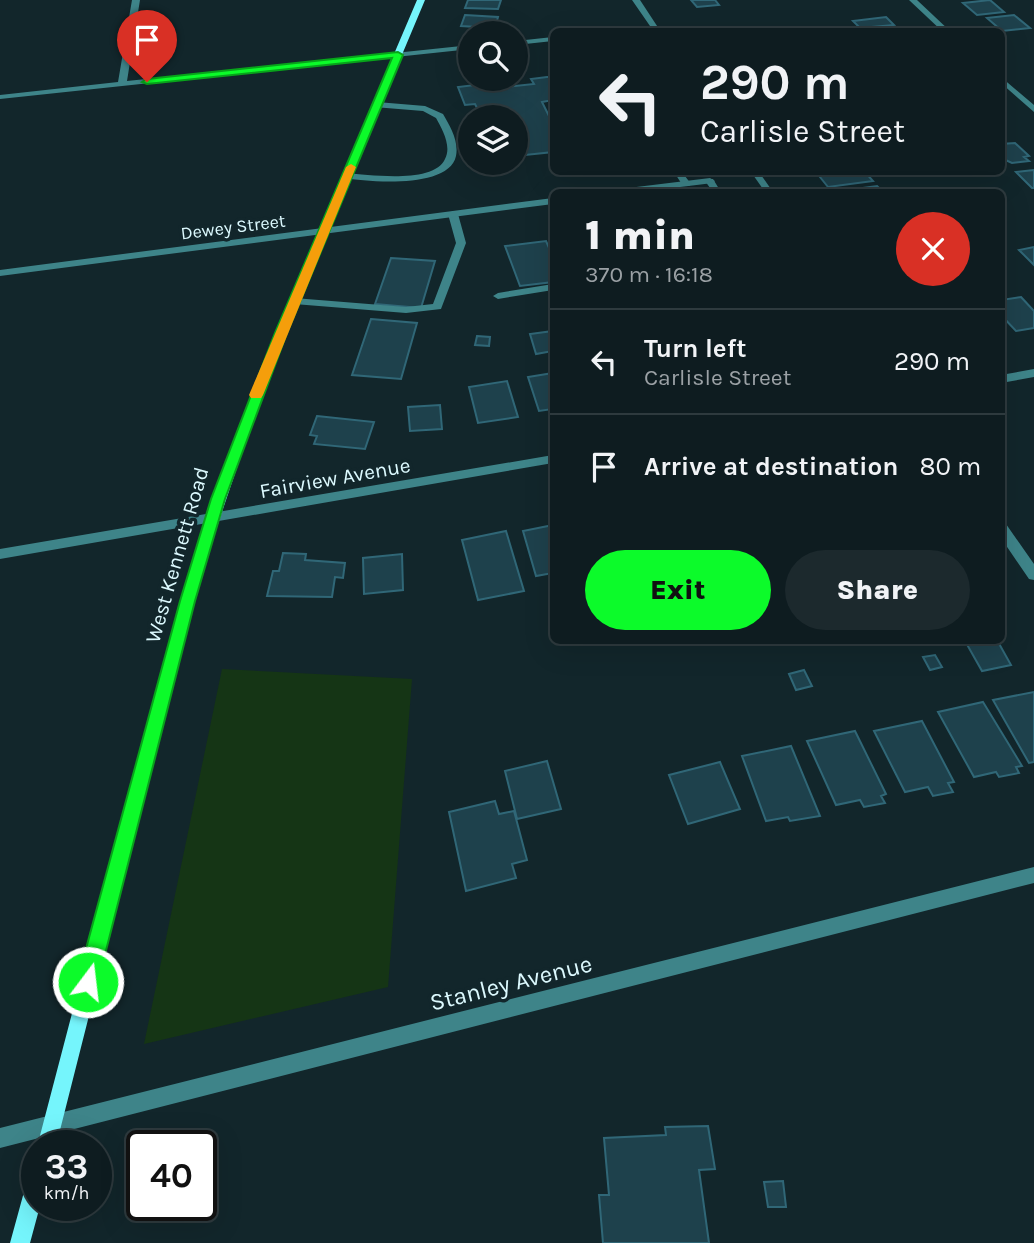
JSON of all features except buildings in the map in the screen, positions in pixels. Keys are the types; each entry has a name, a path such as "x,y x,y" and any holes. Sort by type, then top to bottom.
{"street":[{"path":"122,84 136,0"},
{"name":"West Kennett Road","path":"50,1130 211,519 244,426 294,301 421,0"},
{"path":"636,0 655,28"},
{"path":"913,0 944,28"},
{"path":"528,42 550,39"},
{"path":"0,97 458,48"},
{"path":"1005,83 1034,109"},
{"path":"347,176 418,178 439,171 453,157 440,116 425,109 377,105"},
{"path":"680,175 686,184"},
{"path":"645,189 710,181 715,189"},
{"name":"Dewey Street","path":"0,273 550,201"},
{"path":"294,301 406,310 437,307 461,243 453,214"},
{"path":"498,296 550,287"},
{"path":"1005,378 1034,373"},
{"name":"Fairview Avenue","path":"0,555 550,460"},
{"path":"1005,534 1034,575"},
{"name":"Stanley Avenue","path":"0,1138 1034,875"},
{"path":"20,1243 26,1221"}],"green space":[{"path":"222,669 412,679 388,987 144,1044"}],"slow traffic":[{"path":"256,395 351,167"}],"route":[{"path":"88,982 187,601 231,459 398,55 147,82"}]}
